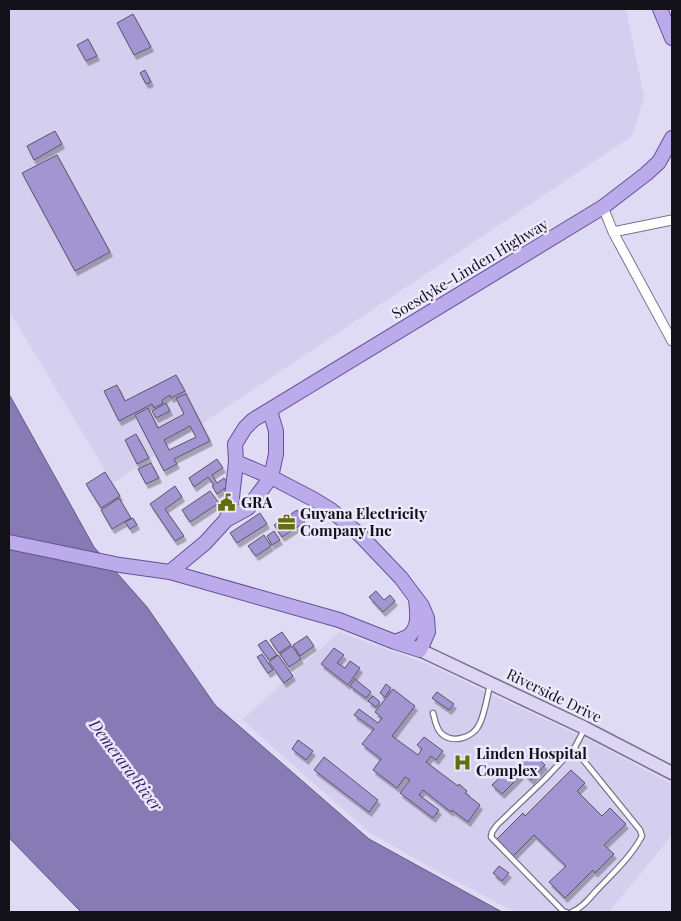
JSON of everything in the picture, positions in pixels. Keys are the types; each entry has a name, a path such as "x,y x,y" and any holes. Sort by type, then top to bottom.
{"main road":[{"path":"660,9 672,38"},
{"name":"Soesdyke-Linden Highway","path":"226,520 231,506 236,444 245,428 253,420 603,207 659,162 672,138"},
{"name":"Soesdyke-Linden Highway","path":"170,572 205,544 226,520 248,508 270,476 276,454 276,431 270,411"},
{"path":"9,542 120,565 170,572 339,620 420,650 428,632 427,618 422,606 401,578 360,536 330,510 313,499 270,476 236,462"},
{"path":"395,642 410,635 414,629 417,613 416,597"}],"street":[{"path":"603,207 612,232 672,341"},
{"path":"612,232 672,220"},
{"name":"Riverside Drive","path":"420,650 585,728 672,773"}],"lane":[{"path":"433,713 436,726 441,733 451,738 462,739 474,732 480,724 491,683"},
{"path":"566,912 491,838 492,832 497,826 575,747 585,728"},
{"path":"572,912 580,907 606,880 636,847 642,836 640,830 576,751 575,747"}],"shaded area":[{"path":"9,9 626,9 644,97 632,136 113,483 9,311"},
{"name":"Linden Hospital Complex","path":"339,632 425,663 593,742 672,784 672,835 609,912 515,912 370,833 242,720"}],"water":[{"name":"Demerara River","path":"9,394 94,547 147,607 215,705 369,839 502,912 81,912 9,838"}],"building":[{"path":"133,14 151,47 134,55 117,23"},
{"path":"88,39 97,56 86,61 77,45"},
{"path":"145,70 151,82 146,84 140,73"},
{"path":"55,131 62,144 34,160 27,146"},
{"path":"57,155 110,252 75,271 22,173"},
{"path":"176,375 185,391 171,398 170,395 162,400 163,403 154,408 152,404 119,421 104,391 117,385 125,401"},
{"path":"186,394 210,441 174,459 177,464 164,471 135,415 148,408 158,428 184,414 176,398","holes":["190,426 196,437 169,450 164,440"]},
{"path":"166,403 170,411 156,418 152,411"},
{"path":"136,434 149,458 137,464 125,440"},
{"path":"217,459 223,468 212,475 217,483 224,478 229,485 217,494 212,486 214,485 208,477 194,487 189,478"},
{"path":"151,463 159,478 146,484 138,469"},
{"path":"105,472 120,496 101,508 86,484"},
{"path":"175,486 182,497 165,509 184,536 175,541 150,504"},
{"path":"210,491 219,503 190,522 182,510"},
{"path":"119,498 131,518 112,529 101,510"},
{"path":"297,510 305,522 282,537 274,525"},
{"path":"260,513 267,524 237,543 230,533"},
{"path":"133,518 137,525 130,529 125,522"},
{"path":"274,531 280,540 272,545 267,536"},
{"path":"264,535 271,546 256,556 248,546"},
{"path":"376,591 384,600 390,595 395,601 383,612 369,597"},
{"path":"282,632 291,645 279,653 270,640"},
{"path":"307,636 314,646 300,656 293,645"},
{"path":"266,640 277,655 269,660 258,645"},
{"path":"292,646 301,659 289,667 280,654"},
{"path":"334,648 344,655 337,663 345,668 350,661 360,668 348,685 321,664"},
{"path":"262,654 273,670 268,673 257,657"},
{"path":"278,655 293,676 284,683 269,662"},
{"path":"355,679 371,692 366,698 350,686"},
{"path":"386,684 391,688 385,697 380,693"},
{"path":"393,689 415,706 392,736 418,755 422,749 417,745 424,737 443,751 436,760 431,756 426,762 458,786 459,784 467,791 465,793 480,805 468,822 452,810 451,812 423,790 419,795 439,810 433,818 400,793 410,780 405,777 397,788 373,770 381,759 362,744 374,729 354,715 359,709 378,723 382,718 375,712"},
{"path":"437,692 454,704 449,710 432,698"},
{"path":"373,696 380,702 376,707 368,701"},
{"path":"298,740 313,751 306,760 292,749"},
{"path":"536,748 541,752 536,756 545,765 531,780 517,767"},
{"path":"324,757 378,800 369,812 314,770"},
{"path":"512,766 521,775 502,794 492,785"},
{"path":"571,770 585,783 577,791 602,816 610,808 626,824 604,845 614,854 595,873 593,870 565,898 549,882 566,866 534,835 512,857 495,841 523,813 525,816"},
{"path":"499,866 509,873 502,881 493,873"}],"place":[{"name":"GRA","path":"227,503"},
{"name":"Guyana Electricity Company Inc","path":"286,523"},
{"name":"Linden Hospital Complex","path":"462,763"}]}
